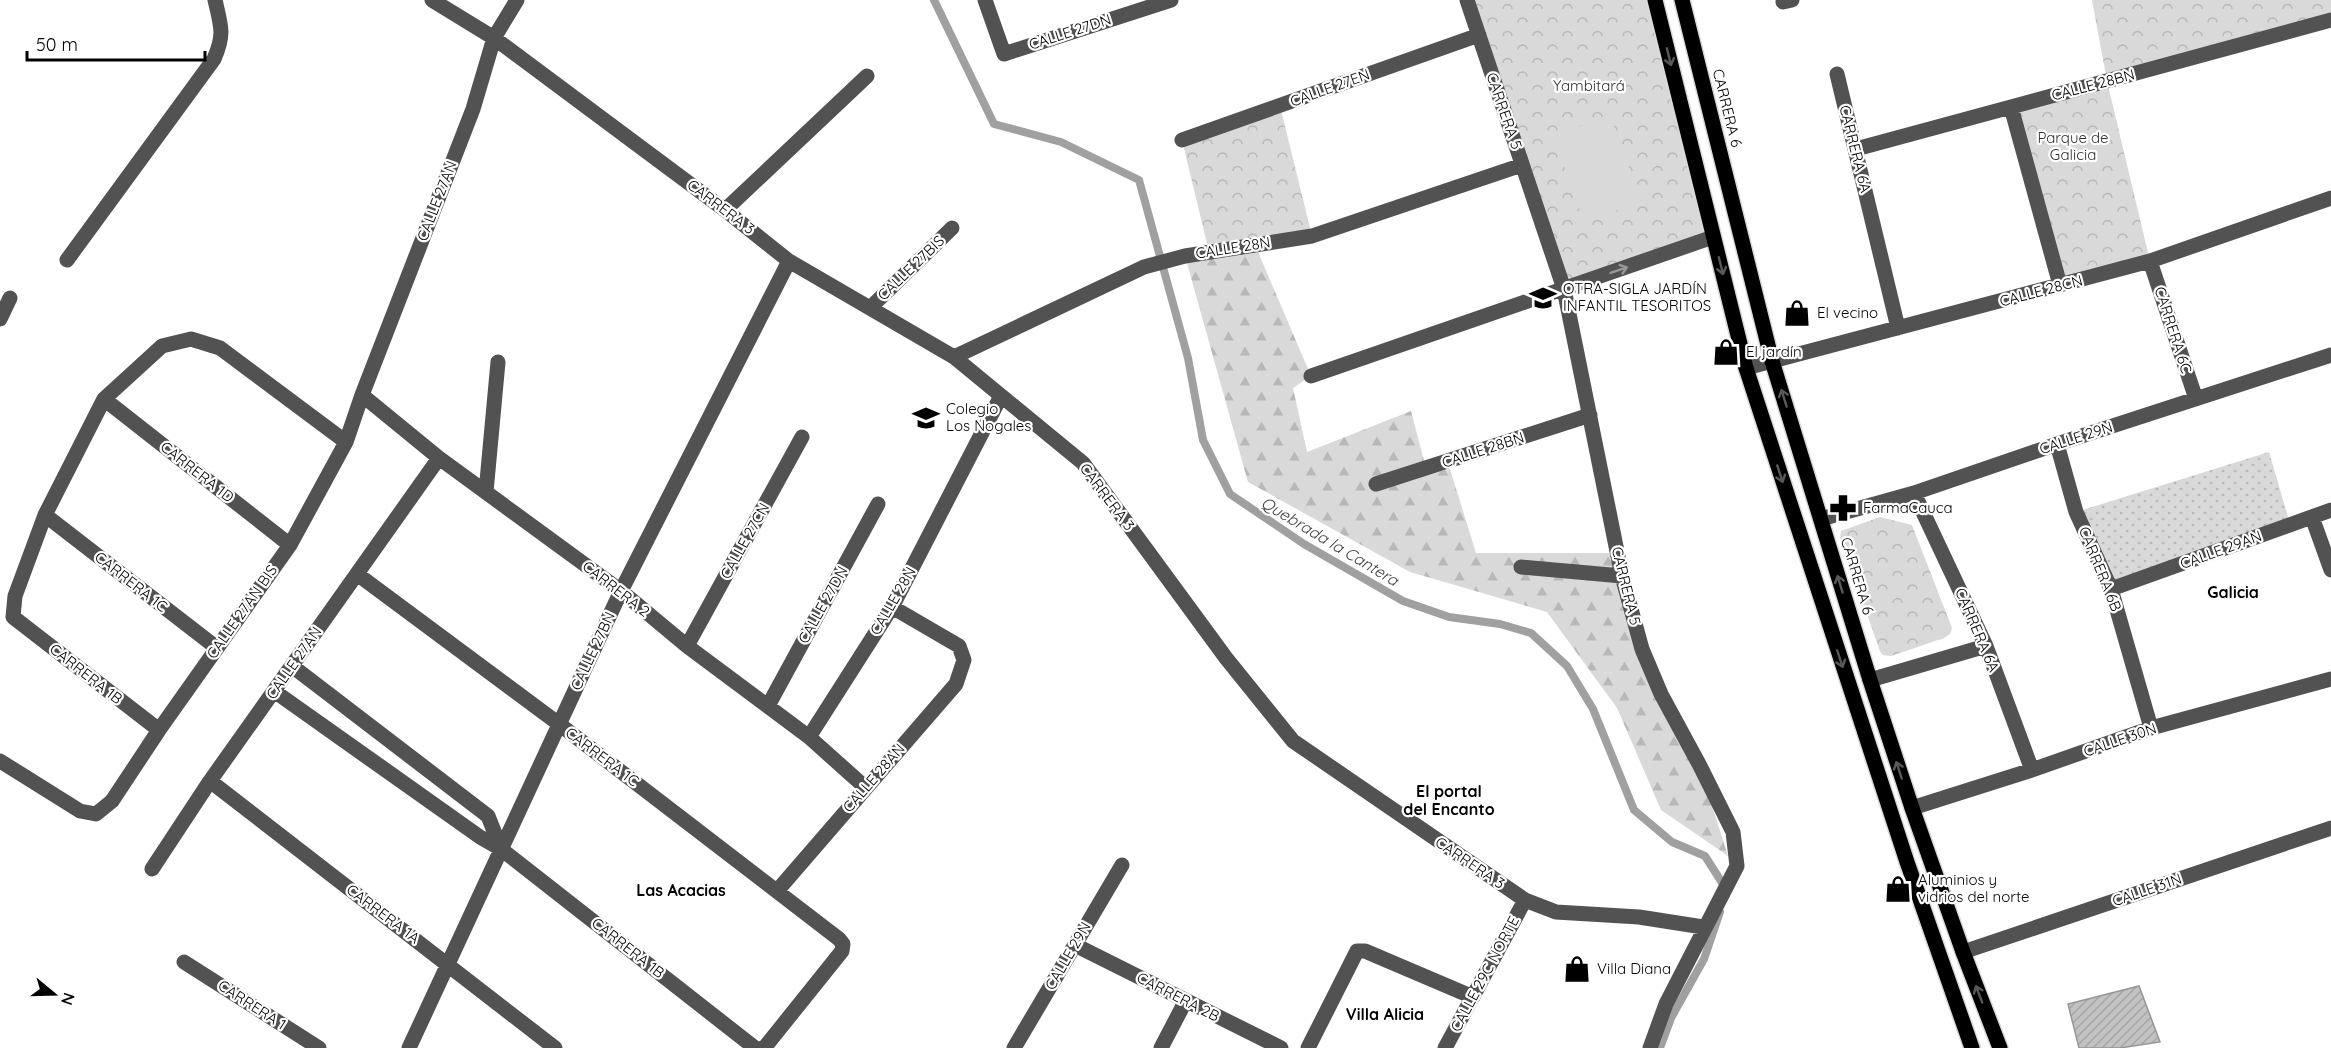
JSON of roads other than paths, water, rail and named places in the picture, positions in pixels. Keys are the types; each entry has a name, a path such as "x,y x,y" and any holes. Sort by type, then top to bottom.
{"main road":[{"path":"1655,0 1746,368 1900,842 1972,1048"},
{"name":"CARRERA 6","path":"1682,0 1772,361 1870,681 1912,808 2000,1048"}],"street":[{"path":"67,261 214,59 221,42 222,26 215,0"},
{"name":"CARRERA 3","path":"432,0 494,38 725,210 789,261 954,357 1083,462 1226,658 1293,741 1525,900 1556,912 1706,923"},
{"name":"CALLE 27AN","path":"362,395 472,109 494,38 517,0"},
{"name":"CALLE 27DN","path":"985,0 1004,54 1171,0"},
{"name":"CARRERA 5","path":"1467,0 1564,290 1622,576 1642,649 1660,694 1733,832 1737,866 1706,923"},
{"name":"CALLE 28BN","path":"1856,149 2331,20"},
{"name":"CALLE 27EN","path":"1182,140 1479,35"},
{"name":"CARRERA 6A","path":"1837,74 1898,328"},
{"path":"725,210 867,76"},
{"path":"2011,107 2060,285"},
{"name":"CALLE 28N","path":"954,357 1143,267 1185,256 1312,236 1522,165"},
{"name":"CALLE 28CN","path":"1746,368 2150,261 2331,198"},
{"name":"CALLE 27BIS","path":"870,308 952,228"},
{"path":"1311,376 1713,237"},
{"name":"CALLE 27BN","path":"409,1048 621,591 789,261"},
{"name":"CARRERA 6C","path":"2150,261 2196,399"},
{"path":"0,320 10,298"},
{"path":"45,515 104,399 162,346 191,339 220,348 346,441"},
{"name":"CALLE 29N","path":"1821,519 1914,493 2331,355"},
{"path":"486,492 498,362"},
{"name":"CALLE 27AN BIS","path":"0,761 80,811 96,814 112,801 159,730 290,545 346,441 362,395"},
{"name":"CARRERA 2","path":"362,395 439,458 621,591 687,646 809,737 866,788"},
{"name":"CALLE 28N","path":"809,737 892,607 1001,396"},
{"name":"CARRERA 1D","path":"104,399 290,545"},
{"name":"CALLE 28BN","path":"1376,484 1590,415"},
{"name":"CALLE 27CN","path":"687,646 802,436"},
{"name":"CARRERA 6B","path":"2057,444 2076,512 2111,589 2151,729"},
{"name":"CALLE 27AN","path":"153,869 210,781 439,458"},
{"name":"CARRERA 6A","path":"1914,493 1986,646 2032,770"},
{"name":"CALLE 27DN","path":"768,706 878,504"},
{"name":"CALLE 29AN","path":"2111,589 2331,510"},
{"name":"CARRERA 1B","path":"45,515 15,596 12,617 159,730"},
{"name":"CARRERA 1C","path":"45,515 217,648"},
{"path":"2312,517 2331,570"},
{"path":"1521,567 1622,576"},
{"name":"CARRERA 1C","path":"357,574 559,724 843,944 842,951 762,1048"},
{"name":"CALLE 28AN","path":"777,891 956,684 964,660 959,646 892,607"},
{"path":"1870,681 1986,646"},
{"path":"292,666 488,816 501,849"},
{"name":"CALLE 30N","path":"1912,808 2151,729 2331,679"},
{"name":"CARRERA 1B","path":"274,692 480,837 501,849 755,1048"},
{"name":"CARRERA 1A","path":"210,781 555,1048"},
{"name":"CALLE 31N","path":"1963,952 2331,828"},
{"name":"CALLE 29N","path":"1014,1048 1122,865"},
{"name":"CALLE 29C NORTE","path":"1445,1048 1525,900"},
{"path":"1650,1048 1666,1004 1706,923"},
{"name":"CARRERA 2B","path":"1075,945 1281,1048"},
{"path":"1308,1048 1357,951 1365,951 1473,997"},
{"name":"CARRERA 1","path":"184,962 319,1048"},
{"path":"1161,1048 1185,1002"}],"waterway":[{"name":"Quebrada la Cantera","path":"934,0 994,124 1061,142 1139,180 1188,358 1203,440 1230,494 1304,544 1403,601 1449,617 1500,624 1531,633 1567,666 1593,709 1634,810 1672,842 1705,856 1726,889"},
{"name":"Quebrada la Cantera","path":"1660,1048 1671,1018 1704,959 1720,912"}],"place":[{"name":"OTRA-SIGLA JARDÍN INFANTIL TESORITOS","path":"1543,298"},
{"name":"El vecino","path":"1797,313"},
{"name":"El jardín","path":"1726,352"},
{"name":"Colegio Los Nogales","path":"926,418"},
{"name":"FarmaCauca","path":"1843,508"},
{"name":"Aluminios y vidrios del norte","path":"1898,889"},
{"name":"Villa Diana","path":"1577,969"}],"district":[{"name":"Galicia","path":"2233,592"},
{"name":"El portal del Encanto","path":"1449,800"},
{"name":"Las Acacias","path":"681,890"},
{"name":"Villa Alicia","path":"1385,1014"}],"park label":[{"name":"Yambitará","path":"1589,86"},
{"name":"Parque de Galicia","path":"2073,146"}]}
